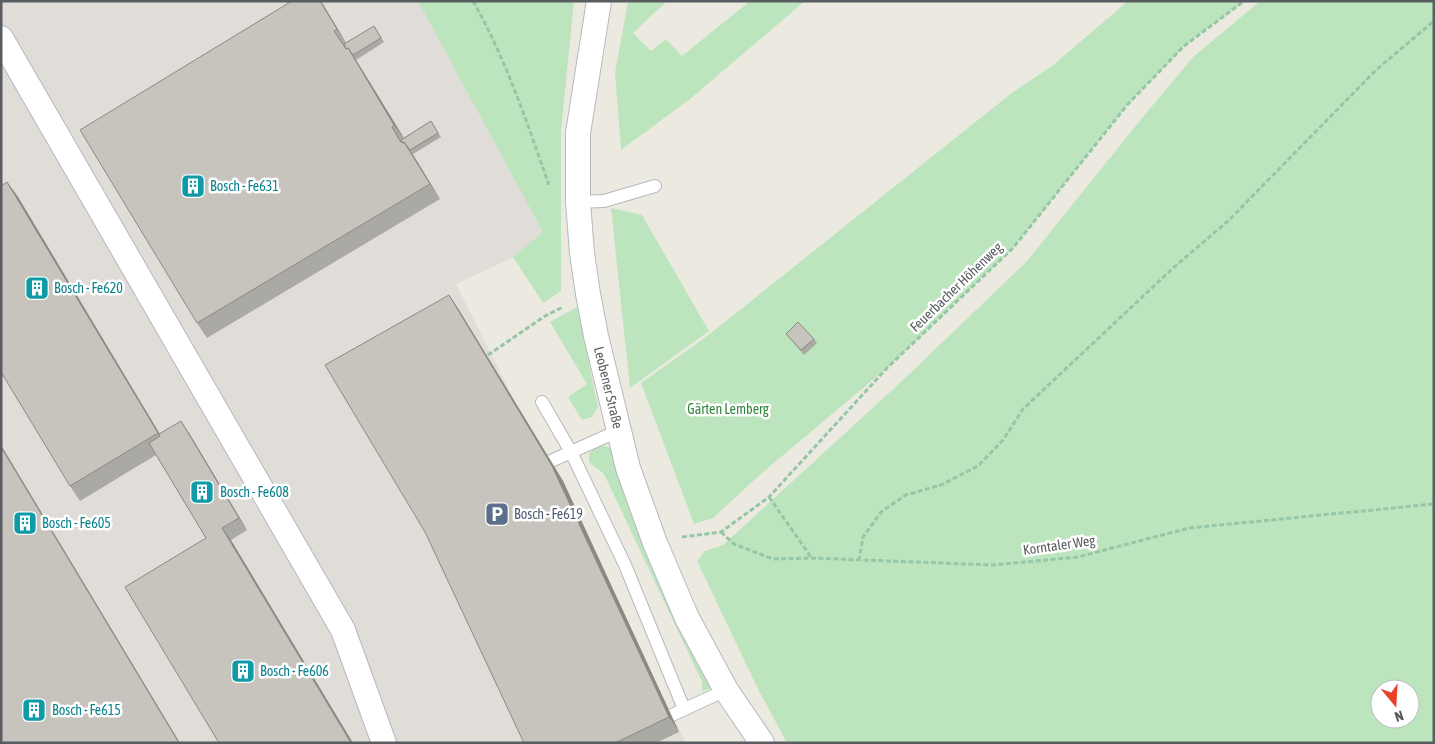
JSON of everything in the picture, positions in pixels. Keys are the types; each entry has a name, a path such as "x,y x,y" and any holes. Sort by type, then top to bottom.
{"street":[{"name":"Leobener Straße","path":"599,1 578,133 578,202 582,253 588,294 618,431 628,468 655,543 687,618 726,690 762,743"},
{"path":"1,38 343,630 384,743"}],"lane":[{"path":"578,202 604,201 655,186"},
{"path":"542,402 571,452 625,565 684,709"},
{"path":"550,461 618,431"},
{"path":"672,715 726,690"}],"path":[{"path":"473,1 490,30 513,85 551,190"},
{"name":"Feuerbacher Höhenweg","path":"721,532 769,497 888,368 1013,248 1128,104 1184,46 1244,1"},
{"path":"859,561 863,537 881,512 906,495 941,485 978,466 1003,440 1023,409 1172,269 1228,221 1376,70 1434,21"},
{"path":"488,355 546,316 588,294"},
{"path":"769,497 811,558"},
{"name":"Korntaler Weg","path":"721,532 734,544 773,559 811,558 993,565 1078,557 1190,528 1434,504"},
{"path":"655,543 695,534 721,532"}],"shaded area":[{"path":"1,1 454,1 555,238 456,284 686,743 1,743"}],"green space":[{"path":"418,1 574,1 561,131 561,291 543,303 513,257 543,232"},
{"path":"628,1 667,1 633,33 651,51 666,39 682,56 750,1 805,1 690,99 621,150 615,73"},
{"name":"Gärten Lemberg","path":"1128,1 1244,1 1184,46 1128,104 1013,248 887,368 762,473 713,518 694,524 641,383 706,337 1013,92 1052,66"},
{"path":"1260,1 1434,1 1434,743 787,743 758,689 697,561 705,551 723,545 902,381 1027,261 1193,57"},
{"path":"611,208 642,215 709,331 630,388"},
{"path":"577,307 598,407 592,417 582,420 568,397 587,384 550,322"},
{"path":"595,446 605,446 612,449 710,678 710,689 702,691 702,682 604,474 589,462 589,454"}],"building":[{"path":"292,1 320,1 337,29 334,31 346,49 348,48 394,125 392,127 400,141 404,142 430,184 197,323 80,130"},
{"path":"374,26 381,38 353,55 348,48 346,49 344,44"},
{"path":"431,121 438,133 410,150 401,140"},
{"name":"Bosch - Fe620","path":"7,182 158,433 70,486 1,372 1,186"},
{"name":"Bosch - Fe619","path":"449,295 552,466 669,717 615,743 524,743 425,532 325,365"},
{"path":"798,322 814,339 801,350 786,334"},
{"name":"Bosch - Fe606","path":"181,421 239,518 222,528 351,743 219,743 125,587 206,538 149,443 160,436 159,434"},
{"name":"Bosch - Fe605","path":"1,447 179,743 1,743"}],"place":[{"name":"Bosch - Fe631","path":"193,186"},
{"name":"Bosch - Fe620","path":"37,288"},
{"name":"Bosch - Fe608","path":"202,492"},
{"name":"Bosch - Fe619","path":"497,514"},
{"name":"Bosch - Fe605","path":"25,523"},
{"name":"Bosch - Fe606","path":"243,671"},
{"name":"Bosch - Fe615","path":"34,710"}]}
